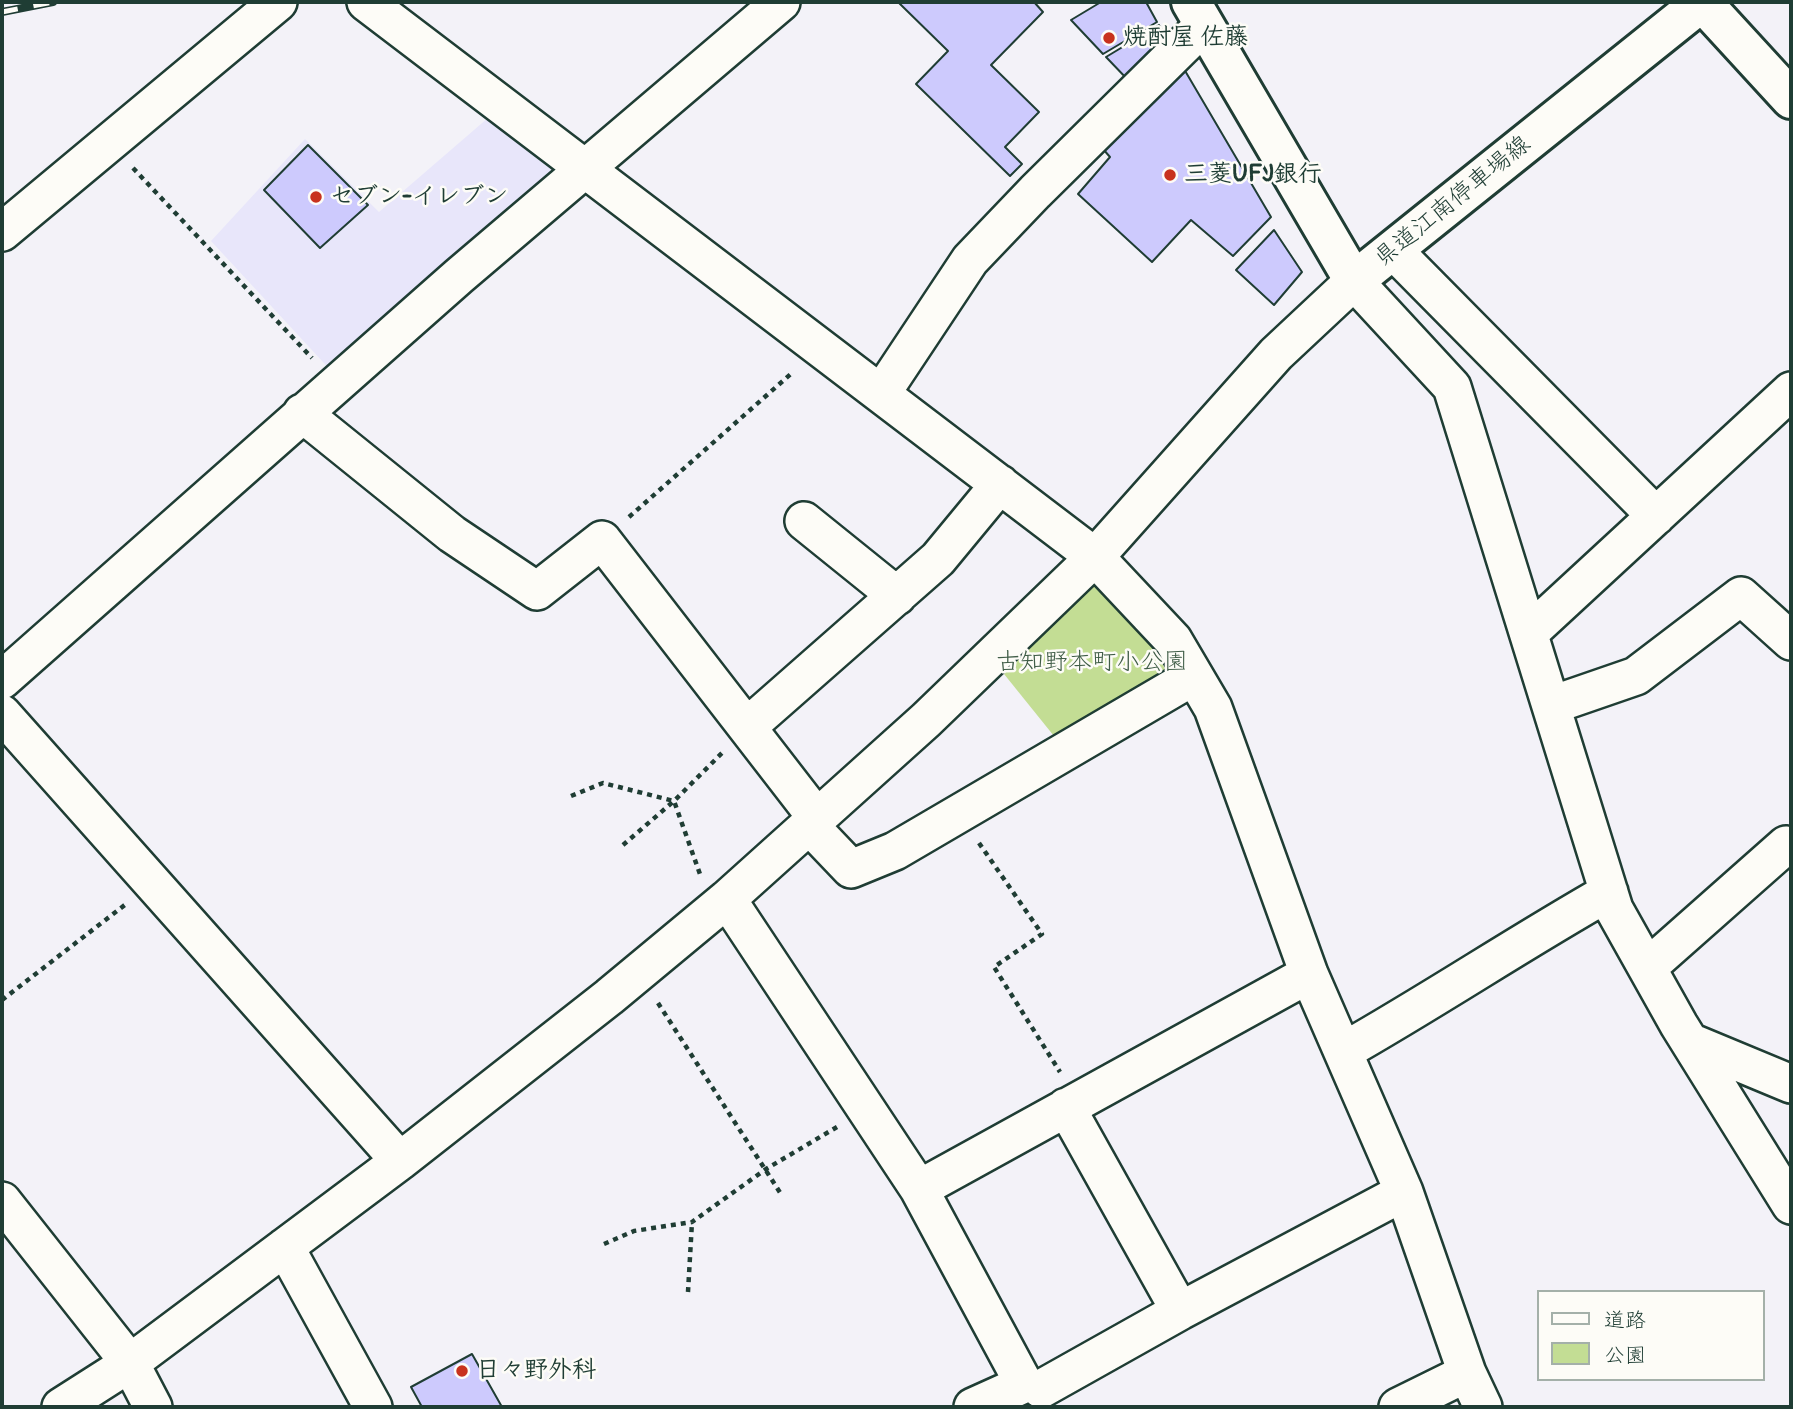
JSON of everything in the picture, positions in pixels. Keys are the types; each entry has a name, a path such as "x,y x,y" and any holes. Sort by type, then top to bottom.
{"main road":[{"name":"県道江南停車場線","path":"1197,13 1354,281 1702,2 1791,99"}],"street":[{"path":"2,232 278,2"},
{"path":"366,2 1095,557 1173,640 1213,708 1309,974 1404,1192 1467,1373 1483,1407"},
{"path":"2,680 335,384 781,2"},
{"path":"881,394 970,260 1197,13"},
{"path":"1393,250 1656,516"},
{"path":"61,1407 130,1363 400,1161 720,905 926,720 1095,557 1276,354 1354,281 1452,387 1614,909 1690,1042 1791,1205"},
{"path":"1529,634 1791,391"},
{"path":"302,413 452,534 537,591 602,540 747,727 813,822 850,869 895,850 1194,677"},
{"path":"747,727 938,559 1000,484"},
{"path":"803,521 897,596"},
{"path":"1552,705 1636,676 1741,596 1791,641"},
{"path":"2,714 400,1161"},
{"path":"1647,968 1786,845"},
{"path":"1344,1051 1417,1010 1532,936 1609,892"},
{"path":"720,905 919,1189 1039,1393"},
{"path":"919,1189 1309,974"},
{"path":"1690,1042 1791,1084"},
{"path":"1072,1104 1180,1311"},
{"path":"973,1407 1039,1393 1180,1311 1404,1192"},
{"path":"2,1201 130,1363 153,1407"},
{"path":"285,1247 373,1407"},
{"path":"1398,1407 1467,1373"}],"path":[{"path":"108,142 335,384"},
{"path":"602,540 821,348"},
{"path":"623,845 674,801 747,727"},
{"path":"572,796 603,783 674,801"},
{"path":"674,801 720,905"},
{"path":"958,813 1042,934 994,967 1072,1104"},
{"path":"2,1000 154,882"},
{"path":"638,973 781,1194"},
{"path":"604,1244 634,1231 692,1222 766,1168 865,1110"},
{"path":"688,1292 692,1222"}],"shaded area":[{"path":"496,111 574,170 335,375 211,241 305,139 379,212"}],"green space":[{"name":"古知野本町小公園","path":"1095,581 1154,648 1171,680 1062,746 1004,674"}],"building":[{"path":"898,2 1034,2 1043,12 991,65 1039,112 1005,147 1022,164 1010,176 916,84 948,51"},
{"name":"焼酎屋 佐藤","path":"1101,2 1146,2 1157,22 1103,54 1071,20"},
{"path":"1159,25 1168,40 1129,81 1106,57"},
{"name":"三菱UFJ銀行","path":"1184,69 1271,217 1233,256 1191,220 1152,262 1078,194 1110,157 1103,149"},
{"name":"セブン-イレブン","path":"308,145 368,205 320,248 264,190"},
{"path":"1274,230 1302,272 1274,305 1236,270"},
{"name":"日々野外科","path":"472,1354 502,1407 422,1407 411,1387"}],"railway":[{"path":"2,12 53,2"}],"place":[{"name":"焼酎屋 佐藤","path":"1109,38"},
{"name":"三菱UFJ銀行","path":"1170,175"},
{"name":"セブン-イレブン","path":"316,197"},
{"name":"日々野外科","path":"462,1371"}]}
